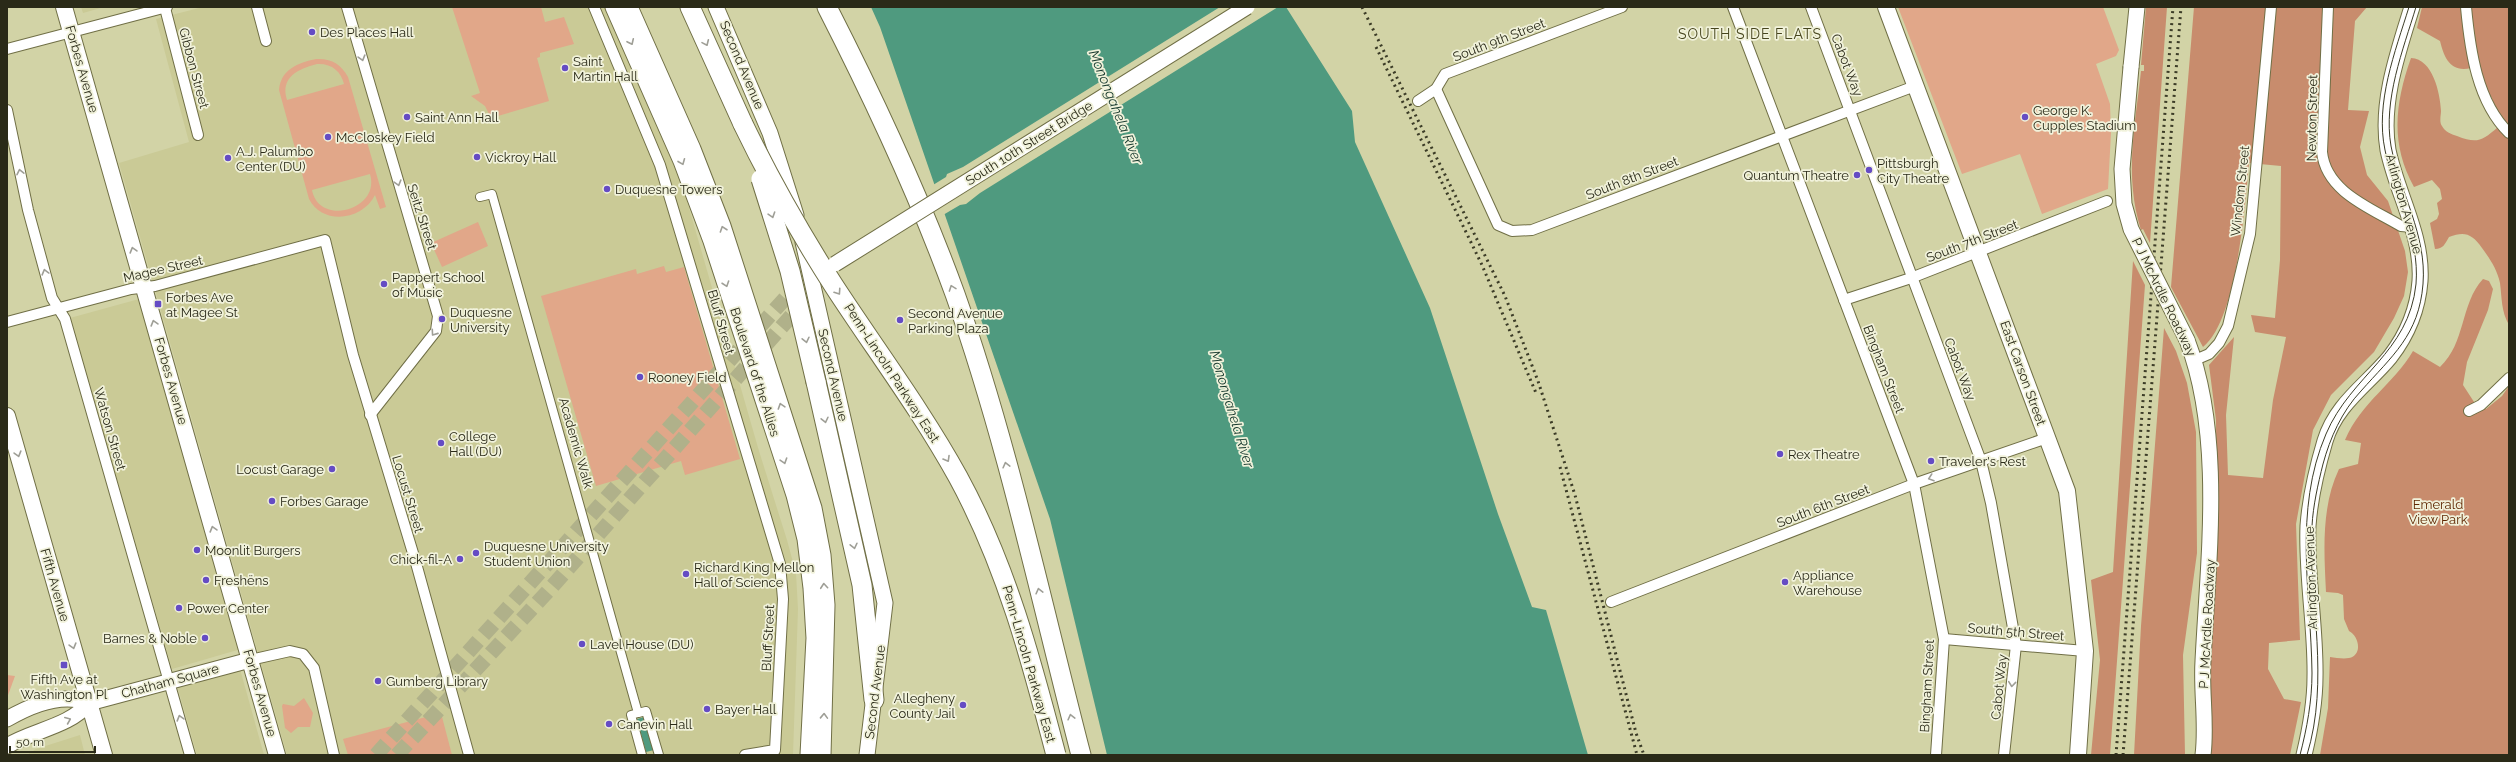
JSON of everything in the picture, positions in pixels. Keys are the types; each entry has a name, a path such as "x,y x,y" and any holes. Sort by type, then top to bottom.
{"highway":[{"name":"Boulevard of the Allies","path":"614,7 682,161 712,241 795,495 806,540 813,602 815,638 809,755"},
{"name":"Boulevard of the Allies","path":"629,7 692,149 722,226 813,508 822,555 826,605 822,755"},
{"name":"Penn-Lincoln Parkway East","path":"690,7 743,124 807,243 934,437 975,511 998,560 1021,627 1056,755"},
{"name":"Penn-Lincoln Parkway East","path":"827,7 897,151 955,295 1001,445 1081,755"},
{"path":"743,124 790,271 859,566 874,700"}],"main road":[{"name":"Forbes Avenue","path":"64,7 277,755"},
{"name":"Second Avenue","path":"716,7 759,104 781,162 812,282 884,595 884,620 867,755"},
{"name":"South 10th Street Bridge","path":"812,282 835,264 1247,7"},
{"name":"East Carson Street","path":"1886,7 2067,491 2085,651 2078,755"},
{"name":"P J McArdle Roadway","path":"2137,7 2122,169 2124,204 2131,229 2187,340 2195,360 2204,394 2208,450 2210,560 2202,662 2203,755"},
{"name":"Arlington Avenue","path":"2304,755 2311,722 2315,677 2308,526 2316,477 2326,438 2338,413 2349,398 2389,358 2410,323 2417,302 2420,280 2419,256 2412,227 2388,150 2386,128 2388,100 2393,74 2412,7"},
{"path":"789,294 812,282"},
{"path":"793,314 812,282"},
{"name":"Fifth Avenue","path":"7,416 104,755"},
{"name":"Chatham Square","path":"89,703 250,660"},
{"path":"7,719 30,708 64,698 80,699 89,703 69,720 30,733 7,746"}],"street":[{"path":"7,49 166,7"},
{"name":"Gibbon Street","path":"166,7 198,135"},
{"path":"257,7 266,41"},
{"name":"Seitz Street","path":"347,7 438,316 436,331 370,415"},
{"name":"Bluff Street","path":"594,7 660,165 780,564 783,599 776,750 766,750 745,755"},
{"name":"South 9th Street","path":"1418,101 1436,89 1445,74 1622,7"},
{"name":"Bingham Street","path":"1733,7 1914,484 1944,639 1936,755"},
{"name":"Cabot Way","path":"1812,7 1981,461 1991,503 2016,645 2004,755"},
{"name":"Windom Street","path":"2195,360 2209,354 2219,343 2228,326 2250,234 2272,7"},
{"name":"Newton Street","path":"2328,7 2322,152 2327,173 2340,189 2401,226 2412,227"},
{"path":"2466,7 2482,90 2498,122 2509,133"},
{"name":"South 8th Street","path":"1436,89 1498,225 1512,232 1532,230 1915,86"},
{"name":"Watson Street","path":"7,110 28,210 52,298 65,319 190,755"},
{"name":"Academic Walk","path":"480,197 492,194 638,713 631,715 642,755"},
{"name":"South 7th Street","path":"1844,300 1912,278 2106,201"},
{"name":"Locust Street","path":"325,240 370,415 416,564 469,755"},
{"name":"Magee Street","path":"7,322 144,288 325,240"},
{"path":"2469,411 2481,405 2509,378"},
{"name":"South 6th Street","path":"1610,602 1914,484 2047,438"},
{"name":"South 5th Street","path":"1944,639 2085,651"},
{"path":"250,660 290,652 303,654 314,668 334,755"},
{"path":"638,713 646,711 659,755"}],"shaded area":[{"path":"81,7 104,7 83,13"},
{"name":"Duquesne University","path":"203,7 605,7 683,187 759,451 796,573 798,609 793,755 287,755 119,163 189,142 156,19"},
{"path":"452,7 541,7 545,22 564,17 574,44 540,53 540,57 537,58 549,101 491,118 485,106 471,96 480,93"},
{"name":"George K. Cupples Stadium","path":"1898,7 2103,7 2119,50 2116,56 2096,64 2110,104 2111,133 2108,189 2042,214 2020,154 1962,174"},
{"name":"McCloskey Field","path":"316,59 331,61 339,65 348,77 386,207 380,209 375,195 362,210 353,214 333,216 315,208 309,199 279,90 280,83 287,72 297,65","holes":["317,64 331,66 338,72 343,79 344,84 287,100 286,85 292,75 303,68","370,174 371,187 367,197 358,205 348,209 336,211 326,208 317,201 312,190"]},
{"path":"478,222 488,246 442,267 431,243"},
{"name":"Rooney Field","path":"664,266 666,272 684,267 740,459 685,475 681,461 596,486 541,296 636,269 637,274"},
{"path":"139,299 241,649 172,669 70,318"},
{"path":"240,669 264,755 197,755 177,685"},
{"path":"7,675 15,676 7,698"},
{"path":"304,698 313,713 310,727 298,727 291,733 285,728 282,706 283,704 294,706"},
{"path":"441,713 452,755 348,755 343,739"},
{"path":"80,735 85,755 27,755 36,749"}],"green space":[{"path":"2146,7 2167,7 2150,243 2143,229 2141,230 2136,210 2132,170 2132,151 2141,71 2144,71 2144,65 2141,65"},
{"path":"2194,7 2367,7 2355,21 2348,110 2369,111 2360,147 2367,175 2388,201 2405,251 2408,272 2404,296 2394,318 2374,352 2331,395 2313,430 2296,524 2300,640 2269,643 2268,669 2284,699 2301,702 2290,755 2210,755 2209,670 2217,552 2216,420 2209,365 2234,337 2226,415 2228,475 2263,478 2273,400 2286,337 2255,332 2251,315 2275,318 2280,260 2281,166 2249,163 2242,233 2231,288 2224,313 2215,333 2203,347 2171,287"},
{"path":"2422,7 2509,7 2509,325 2503,310 2500,283 2497,273 2488,256 2478,243 2468,235 2460,234 2449,237 2442,247 2435,249 2430,223 2437,219 2439,214 2437,203 2442,199 2440,189 2432,180 2414,187 2406,171 2401,155 2398,139 2399,107 2401,91 2411,58 2419,60 2425,64 2434,78 2439,95 2441,124 2446,131 2470,140 2479,140 2498,127 2492,98 2471,68 2464,69 2453,66 2446,58 2440,41 2417,28"},
{"path":"2133,261 2145,285 2110,755 2091,755 2100,660 2091,580 2113,572"},
{"name":"Emerald View Park","path":"2483,279 2489,281 2493,289 2488,310 2467,362 2463,385 2476,405 2486,409 2502,396 2509,386 2509,755 2320,755 2328,708 2330,657 2349,658 2356,653 2358,649 2357,641 2349,631 2344,619 2343,595 2326,592 2324,545 2326,514 2329,498 2339,469 2358,464 2361,443 2345,440 2360,414 2396,374 2413,351 2440,367 2454,347 2470,300"},
{"path":"2164,328 2176,351 2187,383 2196,432 2197,553 2183,655 2185,755 2134,755 2141,626"}],"water":[{"name":"Monongahela River","path":"871,7 1286,7 1352,111 1355,142 1430,308 1498,514 1532,607 1546,610 1588,755 1107,755 1050,519 880,27"},
{"path":"644,717 654,750 646,752 637,719"}],"pier":[{"path":"1220,7 1278,7 980,193 966,204 960,205 943,215 933,185 946,177 947,174 963,167"}],"tunnel":[{"path":"376,755 789,294"},
{"path":"397,755 550,589 793,314"}],"tram line":[{"path":"2300,755 2309,714 2312,683 2306,552 2310,493 2316,463 2326,434 2337,413 2350,395 2378,363 2402,328 2411,308 2416,284 2414,249 2389,167 2383,132 2383,114 2388,78 2409,7"},
{"path":"2307,755 2314,727 2318,670 2313,584 2312,526 2323,464 2329,444 2342,416 2354,399 2402,344 2410,331 2416,317 2423,284 2421,248 2412,214 2395,163 2389,129 2392,93 2400,58 2416,7"}],"railway":[{"path":"1362,7 1505,296 1538,381 1575,495 1636,733 1644,755"},
{"path":"2116,755 2173,7"},
{"path":"2123,755 2181,7"},
{"path":"1376,47 1482,265 1536,393"},
{"path":"1560,467 1637,755"}],"place":[{"name":"Des Places Hall","path":"312,32"},
{"name":"Saint Martin Hall","path":"565,68"},
{"name":"Saint Ann Hall","path":"407,117"},
{"name":"George K. Cupples Stadium","path":"2025,117"},
{"name":"McCloskey Field","path":"328,137"},
{"name":"Vickroy Hall","path":"477,157"},
{"name":"A.J. Palumbo Center (DU)","path":"228,158"},
{"name":"Pittsburgh City Theatre","path":"1869,170"},
{"name":"Quantum Theatre","path":"1857,175"},
{"name":"Duquesne Towers","path":"607,189"},
{"name":"Pappert School of Music","path":"384,284"},
{"name":"Forbes Ave at Magee St","path":"158,304"},
{"name":"Duquesne University","path":"442,319"},
{"name":"Second Avenue Parking Plaza","path":"900,320"},
{"name":"Rooney Field","path":"640,377"},
{"name":"College Hall (DU)","path":"441,443"},
{"name":"Rex Theatre","path":"1780,454"},
{"name":"Traveler's Rest","path":"1931,461"},
{"name":"Locust Garage","path":"332,469"},
{"name":"Forbes Garage","path":"272,501"},
{"name":"Moonlit Burgers","path":"197,550"},
{"name":"Duquesne University Student Union","path":"476,553"},
{"name":"Chick-fil-A","path":"460,559"},
{"name":"Richard King Mellon Hall of Science","path":"686,574"},
{"name":"Freshëns","path":"206,580"},
{"name":"Appliance Warehouse","path":"1785,582"},
{"name":"Power Center","path":"179,608"},
{"name":"Barnes & Noble","path":"205,638"},
{"name":"Lavel House (DU)","path":"582,644"},
{"name":"Fifth Ave at Washington Pl","path":"64,665"},
{"name":"Gumberg Library","path":"378,681"},
{"name":"Allegheny County Jail","path":"963,705"},
{"name":"Bayer Hall","path":"707,709"},
{"name":"Canevin Hall","path":"609,724"}],"district":[{"name":"SOUTH SIDE FLATS","path":"1750,34"}]}
